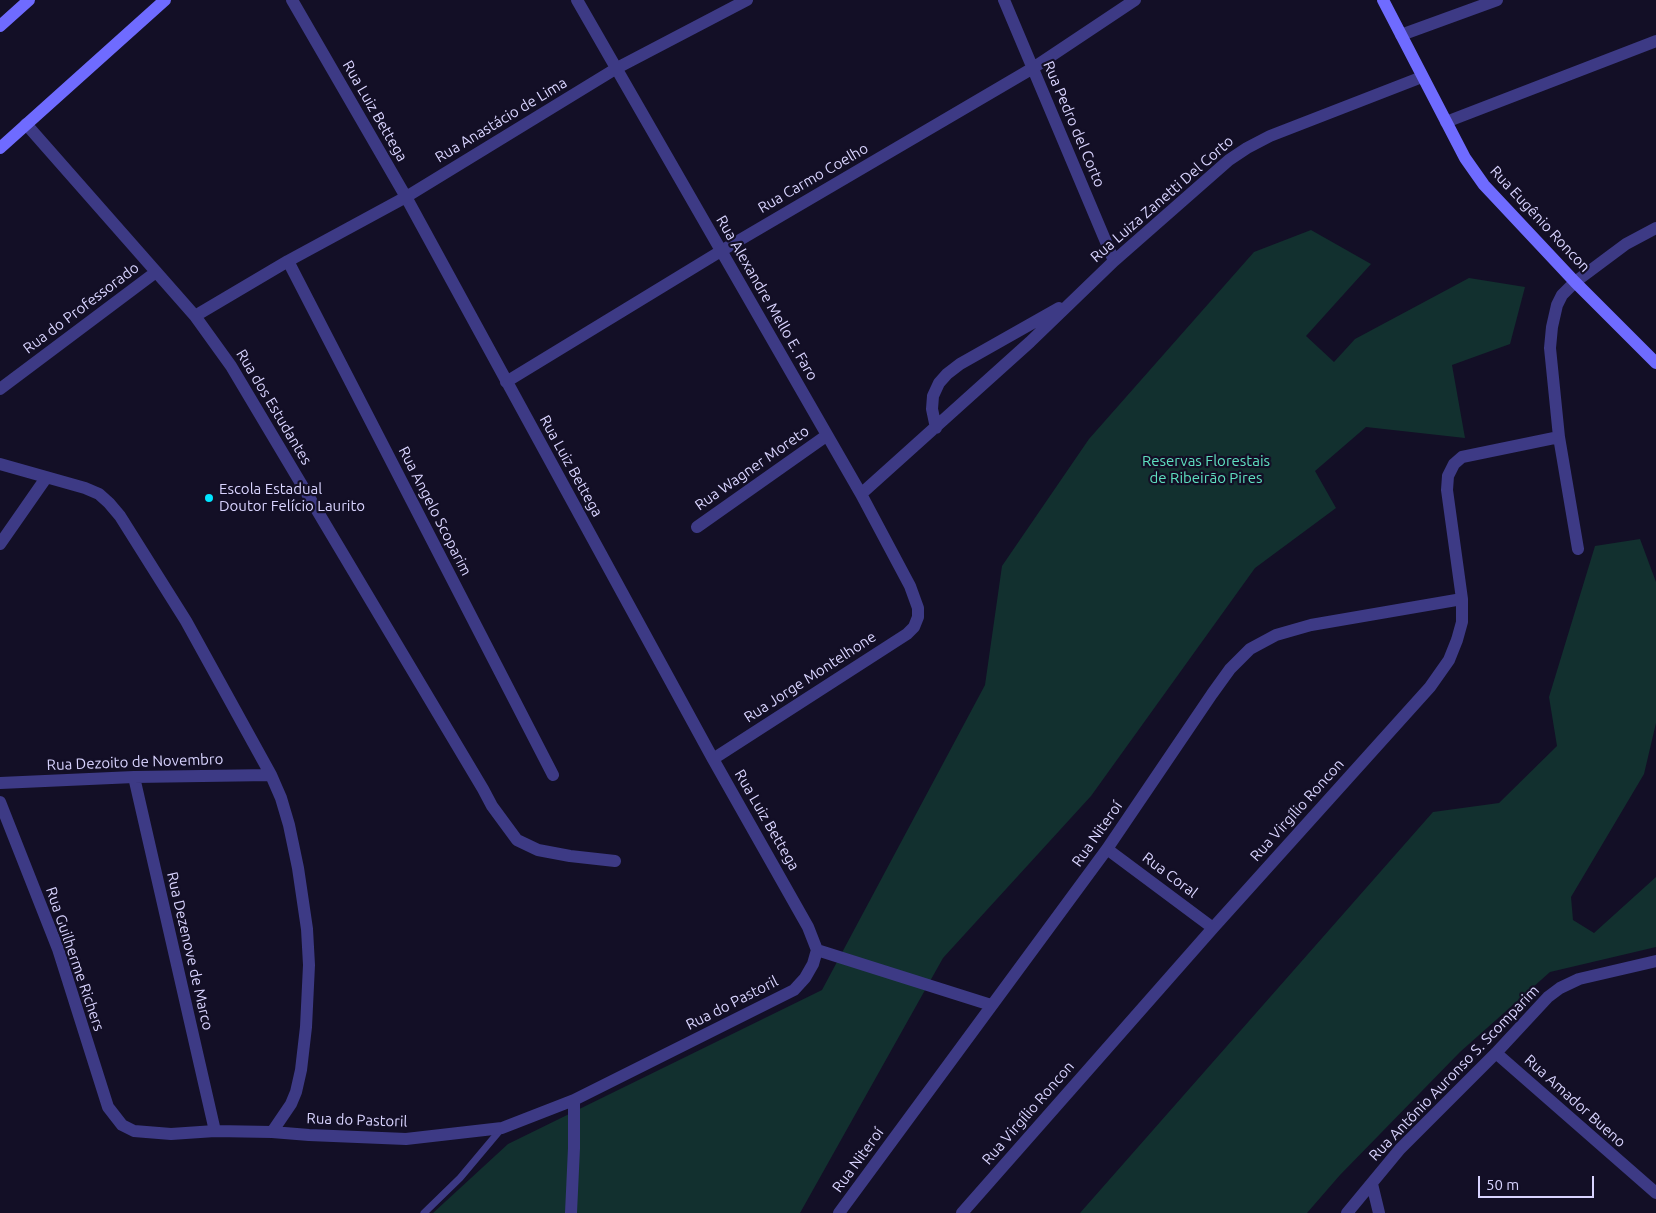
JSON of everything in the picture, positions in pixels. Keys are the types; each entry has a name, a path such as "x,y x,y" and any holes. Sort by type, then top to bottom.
{"street":[{"path":"0,26 29,0"},
{"path":"0,148 165,0"},
{"name":"Rua Luiz Bettega","path":"292,0 406,197 713,759 808,927 817,950"},
{"name":"Rua Alexandre Mello E. Faro","path":"577,0 861,494 910,586 916,599 918,617"},
{"name":"Rua Anastácio de Lima","path":"195,316 288,261 406,197 617,68 747,0"},
{"name":"Rua Pedro del Corto","path":"1004,0 1114,261"},
{"name":"Rua Carmo Coelho","path":"506,382 721,251 1033,68 1135,0"},
{"name":"Rua Eugênio Roncon","path":"1383,0 1465,158 1484,185 1575,282 1656,363"},
{"path":"1401,35 1497,0"},
{"path":"1446,122 1656,41"},
{"name":"Rua Luiza Zanetti Del Corto","path":"861,494 1030,342 1114,261 1210,176 1247,148 1270,136 1422,77"},
{"name":"Rua dos Estudantes","path":"26,124 195,316 231,366 492,806 517,840 538,850 615,861"},
{"path":"1578,549 1559,437 1550,348 1557,305 1562,295 1575,282 1626,244 1656,228"},
{"name":"Rua Angelo Scoparim","path":"288,261 553,775"},
{"name":"Rua do Professorado","path":"0,388 156,272"},
{"name":"Rua Luiza Zanetti Del Corto","path":"936,428 932,408 933,396 939,383 947,374 1002,339 1070,302"},
{"name":"Rua Wagner Moreto","path":"697,526 826,436"},
{"name":"Rua Virgílio Roncon","path":"962,1213 1430,686 1449,660 1458,640 1462,622 1462,599 1447,490 1448,476 1454,464 1462,458 1559,437"},
{"path":"0,464 99,494 120,516 186,621 271,775 281,798 298,868 307,930 309,965 306,1027 301,1070 296,1092 272,1132"},
{"path":"0,544 46,478"},
{"name":"Rua Niteroí","path":"839,1213 1107,849 1230,669 1250,649 1276,635 1311,625 1462,599"},
{"name":"Rua Jorge Montelhone","path":"713,759 907,634 914,626 918,617"},
{"name":"Rua Dezoito de Novembro","path":"0,783 134,777 271,775"},
{"name":"Rua Dezenove de Marco","path":"134,777 215,1131"},
{"name":"Rua Guilherme Richers","path":"0,802 58,949 108,1107 122,1125"},
{"name":"Rua Coral","path":"1107,849 1214,928"},
{"path":"817,950 992,1005"},
{"name":"Rua do Pastoril","path":"122,1125 134,1131 171,1134 215,1131 272,1132 406,1139 502,1128 574,1100 794,990 805,978 813,964 817,950"},
{"name":"Rua Antônio Auronso S. Scomparim","path":"1347,1213 1400,1149 1496,1053 1548,997 1560,988 1579,979 1656,961"},
{"name":"Rua Amador Bueno","path":"1496,1053 1656,1193"},
{"path":"570,1210 574,1182 574,1100"},
{"path":"1372,1184 1379,1213"}],"lane":[{"name":"Rua do Pastoril","path":"424,1213 460,1178 502,1128"}],"green space":[{"name":"Reservas Florestais de Ribeirão Pires","path":"1311,230 1371,264 1306,336 1334,362 1355,339 1469,278 1525,287 1510,344 1452,365 1465,438 1366,427 1315,471 1336,508 1255,568 1091,796 943,958 800,1213 433,1213 508,1144 822,990 985,685 1002,566 1089,439 1254,252"},
{"path":"1640,539 1656,582 1656,723 1644,774 1571,897 1573,920 1594,933 1656,877 1656,947 1550,972 1460,1052 1340,1175 1307,1213 1080,1213 1433,812 1499,803 1557,746 1549,697 1595,546"}],"place":[{"name":"Escola Estadual Doutor Felício Laurito","path":"209,498"}]}
